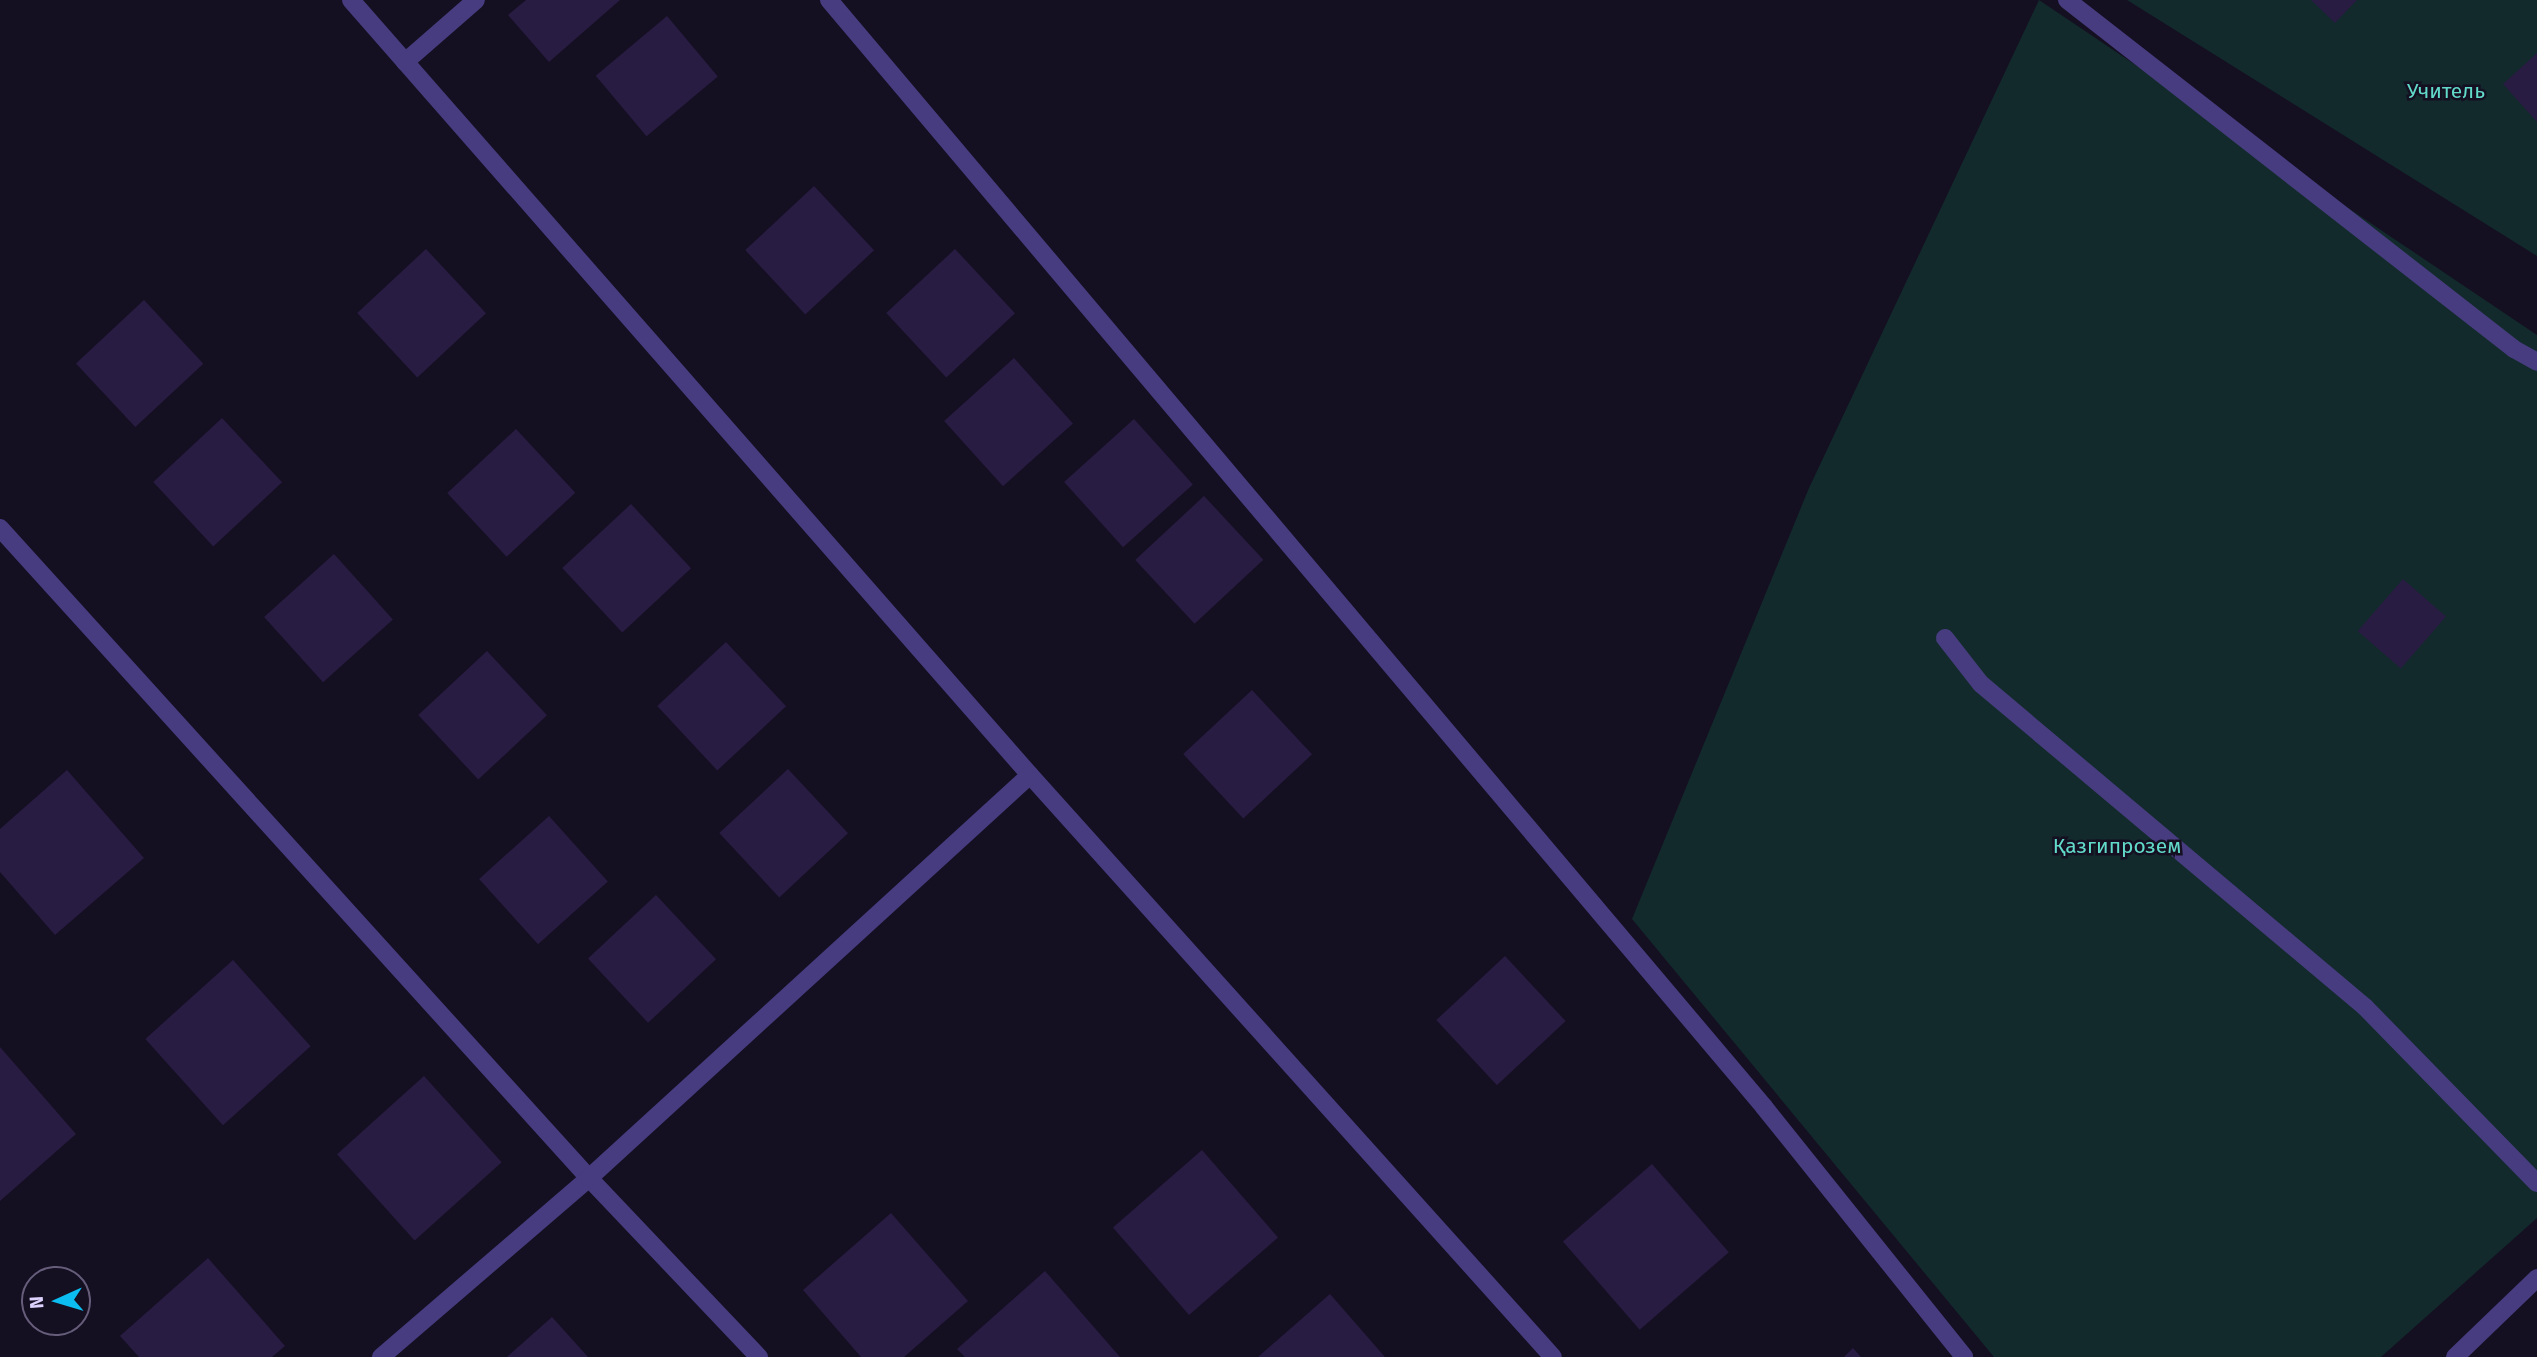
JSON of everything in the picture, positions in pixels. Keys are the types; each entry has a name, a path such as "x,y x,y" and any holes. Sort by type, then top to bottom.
{"street":[{"path":"351,0 1030,775 1553,1357"},
{"path":"405,62 476,0"},
{"path":"829,0 1755,1096 1964,1357"},
{"path":"2067,0 2514,349 2537,362"},
{"path":"0,528 589,1178 759,1357"},
{"path":"1945,638 1981,684 2365,1007 2537,1183"},
{"path":"381,1357 589,1178 1030,775"},
{"path":"2455,1357 2537,1278"}],"green space":[{"name":"Қазгипрозем","path":"2039,0 2537,335 2537,1218 2381,1357 1994,1357 1632,919 1809,488"},
{"name":"Учитель","path":"2127,0 2537,0 2537,256"}],"building":[{"path":"526,0 620,0 549,62 508,15"},
{"path":"2311,0 2357,0 2335,23"},
{"path":"667,16 718,77 647,136 596,76"},
{"path":"2537,53 2537,122 2503,84"},
{"path":"814,186 874,250 805,314 745,250"},
{"path":"426,249 486,313 417,377 357,313"},
{"path":"955,249 1015,313 946,377 886,313"},
{"path":"144,300 203,364 135,427 76,363"},
{"path":"1014,358 1073,423 1003,486 944,421"},
{"path":"222,418 282,482 213,546 153,482"},
{"path":"1134,419 1193,484 1123,547 1064,482"},
{"path":"516,429 575,493 507,557 447,493"},
{"path":"1204,496 1263,560 1195,624 1135,560"},
{"path":"631,504 691,568 622,632 562,568"},
{"path":"334,554 393,619 323,682 264,617"},
{"path":"2403,579 2446,616 2401,668 2358,631"},
{"path":"726,642 786,706 717,770 657,706"},
{"path":"487,651 547,715 478,779 418,715"},
{"path":"1252,690 1312,754 1243,818 1183,754"},
{"path":"788,769 848,833 779,897 719,833"},
{"path":"67,770 144,858 55,935 0,872 0,829"},
{"path":"549,816 608,881 538,944 479,879"},
{"path":"656,895 716,959 648,1023 588,958"},
{"path":"1505,956 1566,1021 1497,1085 1436,1020"},
{"path":"233,960 311,1046 223,1125 145,1039"},
{"path":"0,1047 76,1134 0,1201"},
{"path":"424,1076 502,1162 415,1240 337,1154"},
{"path":"1202,1150 1278,1238 1189,1315 1113,1227"},
{"path":"1652,1164 1729,1252 1640,1330 1563,1241"},
{"path":"891,1213 968,1301 904,1357 861,1357 803,1290"},
{"path":"208,1258 285,1346 272,1357 139,1357 120,1336"},
{"path":"1045,1271 1120,1357 965,1357 957,1349"},
{"path":"1330,1294 1385,1357 1258,1357"},
{"path":"552,1317 588,1357 507,1357"},
{"path":"1853,1348 1861,1357 1844,1357"}]}
